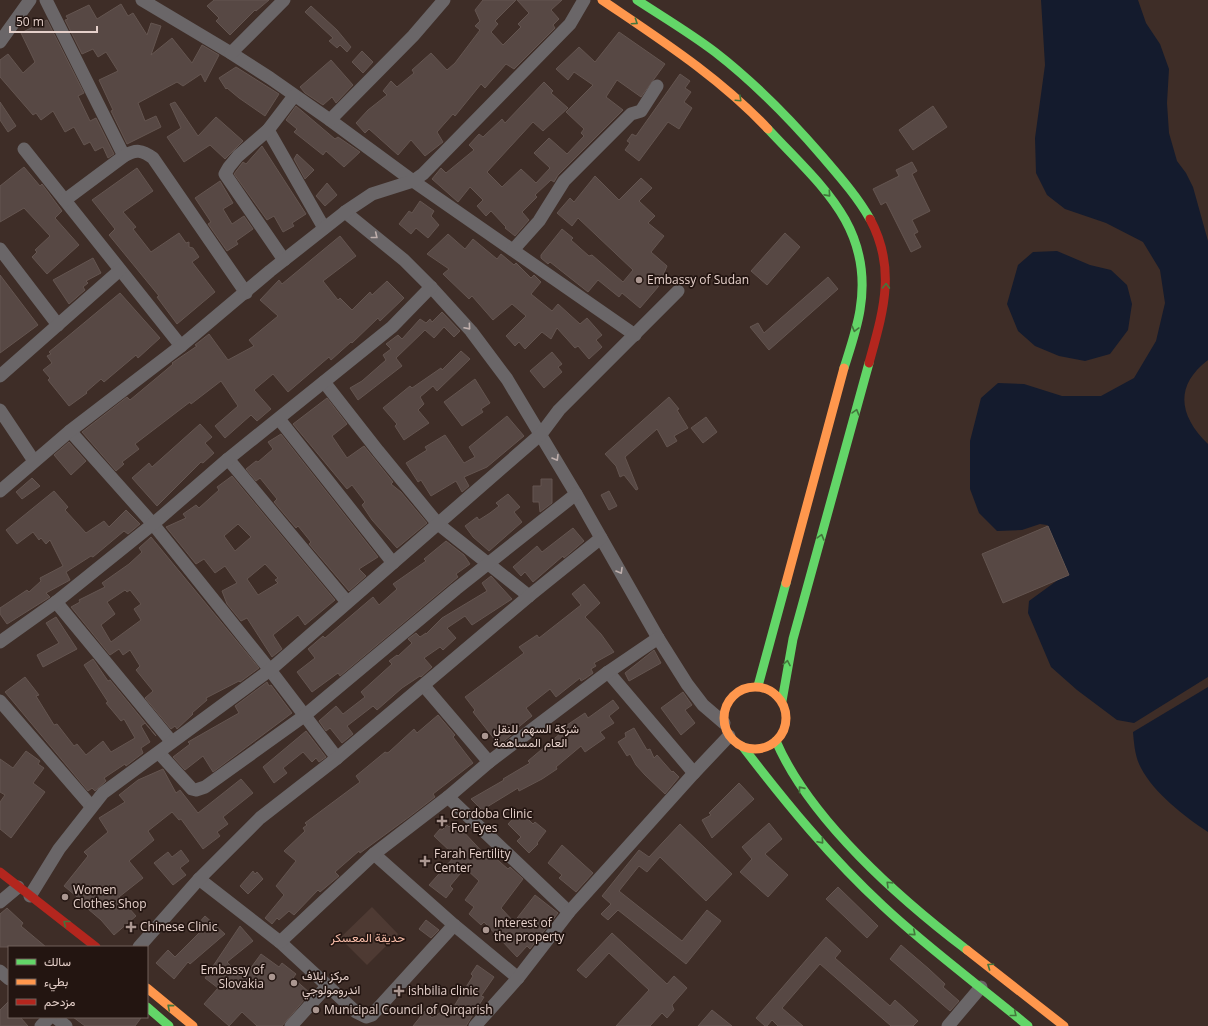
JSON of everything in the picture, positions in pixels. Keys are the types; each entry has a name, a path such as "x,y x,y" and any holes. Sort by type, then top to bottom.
{"street":[{"path":"0,42 30,0"},
{"path":"46,0 124,156"},
{"path":"142,0 231,52 330,120 413,181 635,335"},
{"path":"231,52 284,0"},
{"path":"330,120 413,36 444,0"},
{"path":"0,492 70,431 181,346 284,260 345,212 372,194 413,181 454,143 570,24 584,0"},
{"path":"602,0 695,63 748,108 833,200 851,229 860,261 862,288 860,311 758,686"},
{"path":"637,0 724,59 771,102 825,159 865,209 878,233 885,259 887,286 883,313 792,639 782,701"},
{"path":"514,250 539,221 564,181 631,114 641,110 657,86"},
{"path":"284,260 225,174 238,156 268,130 294,96"},
{"path":"268,130 324,228"},
{"path":"24,149 181,346"},
{"path":"65,200 124,156 139,150 153,158 246,293"},
{"path":"345,212 375,236 431,287 480,343 507,379 576,494 658,638 694,695 724,723 730,736 742,746 779,793 860,883 905,926 1028,1026"},
{"path":"0,249 58,325"},
{"path":"0,376 120,270"},
{"path":"0,642 56,602 152,524 228,459 392,327 431,287"},
{"path":"30,896 59,849 91,806 110,787 270,670 347,602 393,564 541,434 559,410 678,291"},
{"path":"324,382 438,524 529,596"},
{"path":"0,410 34,461"},
{"path":"279,419 393,564"},
{"path":"70,431 152,524 270,670 337,758"},
{"path":"228,459 347,602"},
{"path":"159,752 189,787 192,789 199,789 304,716 487,564 576,494"},
{"path":"140,946 199,879 260,818 337,758 529,596 601,538"},
{"path":"56,602 171,742"},
{"path":"280,942 374,854 448,797 489,762 608,672 658,638"},
{"path":"608,672 694,773"},
{"path":"424,686 489,762"},
{"path":"724,723 725,707 734,694 745,688 758,686 767,689 776,694 782,701 785,709 786,722 782,734 776,741 764,748 757,749 742,746"},
{"path":"0,701 91,806"},
{"path":"475,1026 518,978 569,912 694,773 730,736"},
{"path":"776,741 784,761 796,783 870,866 938,927 1021,989 1064,1026"},
{"path":"448,797 569,912"},
{"path":"374,854 454,926 518,978"},
{"path":"0,872 9,894 30,896 95,946"},
{"path":"199,879 280,942 356,1012 366,1017 370,1016 454,926"},
{"path":"0,972 8,978"},
{"path":"291,1026 328,985"},
{"path":"948,1026 981,987"},
{"path":"148,989 193,1026"},
{"path":"148,1008 170,1026"},
{"path":"41,1026 49,1018"},
{"path":"56,1018 66,1026"}],"green space":[{"name":"حديقة المعسكر","path":"372,907 398,934 367,965 340,938"}],"water":[{"path":"1041,0 1138,0 1146,23 1160,44 1169,69 1167,103 1169,133 1177,161 1186,173 1193,187 1208,241 1208,360 1197,370 1190,380 1185,391 1184,401 1186,412 1191,423 1208,444 1208,677 1134,723 1117,720 1077,690 1051,667 1028,613 1029,601 1066,574 1066,568 1047,525 1040,524 1022,530 997,531 979,513 970,489 970,441 981,398 998,383 1024,384 1062,396 1101,396 1134,378 1156,341 1165,303 1160,270 1143,242 1106,223 1065,209 1047,195 1036,173 1035,138 1045,65"},
{"path":"1057,251 1090,265 1111,270 1127,285 1132,304 1128,330 1110,354 1085,361 1059,356 1035,346 1018,331 1007,304 1018,265 1033,252"},
{"path":"1208,687 1208,832 1171,804 1147,777 1137,759 1133,732"}],"building":[{"path":"214,0 269,0 256,11 255,10 230,35 216,21 219,18 207,6"},
{"path":"483,0 516,0 495,21 498,24 491,32 503,45 521,27 518,24 529,13 517,0 562,0 551,10 559,19 553,25 555,28 514,69 506,64 485,88 481,84 455,116 453,114 437,132 443,142 425,156 411,140 398,155 369,129 365,133 356,123 368,110 387,95 383,91 391,81 397,87 414,73 412,70 431,53 447,70 455,63 480,30 475,26 480,21 475,10"},
{"path":"121,4 128,16 133,13 147,35 151,23 161,26 151,55 172,38 192,63 202,45 219,55 205,82 201,74 183,86 177,82 138,103 145,121 156,116 161,127 127,144 111,111 113,110 99,80 118,71 106,52 98,57 93,49 82,54 65,20 68,19 66,16 89,5 97,19"},
{"path":"311,6 337,30 351,47 347,52 340,45 337,48 329,41 333,38 305,12"},
{"path":"47,20 84,93 78,96 90,121 96,118 114,154 108,158 103,147 95,151 90,142 84,145 74,127 65,132 53,111 41,120 36,113 33,115 0,77 0,60 8,54 23,73 35,62 21,33"},
{"path":"619,32 665,64 641,97 617,80 606,97 623,110 558,175 554,182 551,180 535,195 537,197 522,212 529,220 515,236 505,228 506,227 491,211 486,216 477,206 483,200 470,187 458,202 432,179 441,168 446,173 474,150 469,145 479,134 483,137 502,119 505,123 544,82 553,91 551,93 568,108 543,131 533,122 487,172 502,187 521,169 536,183 550,168 534,153 549,138 567,154 584,136 581,133 584,129 566,112 593,85 574,72 568,80 556,69 579,47 595,62"},
{"path":"362,51 373,62 363,73 352,62"},
{"path":"331,60 353,85 336,103 332,97 323,105 305,93 300,87"},
{"path":"236,67 279,94 265,116 227,88 226,89 219,78"},
{"path":"680,74 690,81 685,88 691,92 684,102 692,108 679,129 668,122 639,161 625,150 630,143 627,141 632,134 636,136"},
{"path":"0,102 16,126 8,132 0,120"},
{"path":"175,102 198,136 216,117 243,141 225,159 210,145 184,162 167,137 181,128 170,104"},
{"path":"296,106 335,139 338,137 360,152 344,167 326,151 323,155 294,132 297,129 286,120"},
{"path":"933,106 947,127 913,150 899,130"},
{"path":"262,146 306,214 292,223 294,226 283,232 274,216 267,220 234,174 243,162 246,164"},
{"path":"297,154 314,170 305,179 294,159"},
{"path":"912,162 917,171 912,174 930,211 912,220 918,232 914,234 921,247 911,252 886,202 881,205 873,189 899,176 896,170"},
{"path":"24,167 40,186 42,184 62,211 55,218 79,245 47,274 32,257 37,252 35,250 50,236 24,208 0,222 0,186"},
{"path":"137,168 153,191 123,212 136,227 133,229 151,252 179,233 186,243 189,242 189,247 193,248 199,257 192,262 215,292 177,324 157,297 159,296 109,235 115,229 92,200"},
{"path":"595,176 619,200 641,178 652,188 639,201 655,216 648,223 664,236 651,252 667,266 658,287 640,308 622,293 619,297 598,280 588,292 550,262 548,264 541,258 541,255 562,229 573,238 571,240 589,256 592,255 623,282 633,270 578,218 572,226 557,213 570,198 574,202"},
{"path":"220,181 233,203 223,209 232,224 244,216 253,229 236,241 238,244 227,251 208,224 211,222 195,198"},
{"path":"327,183 337,195 325,206 316,196"},
{"path":"420,201 434,211 431,216 439,225 428,238 416,228 411,234 399,224 409,211 412,213"},
{"path":"785,233 800,247 767,285 751,271"},
{"path":"448,234 465,249 473,239 497,259 501,254 514,265 516,263 531,278 534,275 541,282 531,294 552,311 558,304 580,324 587,318 602,335 596,340 602,347 589,359 578,346 575,348 557,328 551,339 542,332 525,349 519,342 515,346 506,336 526,316 512,304 493,320 472,296 469,299 443,274 449,269 427,254"},
{"path":"340,236 356,256 323,281 338,300 340,298 352,310 370,292 372,295 387,281 404,298 380,321 378,318 352,343 351,342 331,360 329,357 288,392 273,374 254,390 271,409 257,421 251,415 225,438 215,426 238,406 221,381 191,404 190,402 135,444 139,449 122,462 124,464 116,471 82,432 127,397 130,400 173,364 172,363 197,346 195,345 209,334 228,360 254,346 249,340 278,316 260,300 279,280 282,284"},
{"path":"93,258 101,273 86,281 88,283 83,287 85,290 69,304 53,280"},
{"path":"0,275 38,325 0,353"},
{"path":"828,277 838,289 769,350 750,327 758,323 764,333"},
{"path":"120,293 160,338 138,358 136,355 104,382 101,379 86,392 87,393 69,406 48,380 50,378 43,370 52,363 47,356 51,354 49,352"},
{"path":"442,312 460,331 454,337 444,327 434,338 425,330 396,358 402,366 358,400 350,388 362,381 386,360 383,355 391,349 386,344 398,335 402,339 420,319 426,323 430,319 432,322"},
{"path":"461,351 470,359 437,391 433,386 420,397 424,404 418,410 429,423 404,440 395,426 397,424 383,408 410,386 412,388 441,368 442,370"},
{"path":"552,352 562,364 558,367 562,372 544,388 530,371"},
{"path":"475,379 490,403 481,409 483,412 462,426 444,402"},
{"path":"669,397 679,409 677,410 688,428 674,436 677,441 667,447 657,429 625,457 638,489 636,490 624,475 620,477 616,466 605,454"},
{"path":"327,398 347,424 332,436 347,458 364,446 393,482 391,484 401,492 427,523 397,548 372,520 362,505 365,502 352,485 347,489 293,424"},
{"path":"507,416 524,436 487,467 464,477 469,486 462,492 456,481 431,496 421,480 418,482 406,463 427,450 425,447 445,435 464,463 475,457 469,447"},
{"path":"706,417 717,432 703,443 691,428"},
{"path":"200,424 212,437 205,443 214,453 203,463 201,462 157,506 132,478 149,463 152,467"},
{"path":"281,434 378,557 359,569 366,576 349,591 309,544 311,542 298,526 296,528 274,502 277,499 260,478 256,481 246,469 256,461 258,462 273,449 268,442"},
{"path":"69,442 86,461 71,475 54,455"},
{"path":"232,476 335,600 305,625 298,615 273,635 282,649 272,657 247,618 241,621 227,604 222,591 237,583 225,566 215,573 204,559 196,564 166,527 186,518 183,514 196,505 199,508 219,490 217,487","holes":["238,524 251,537 235,551 224,536","265,564 278,578 275,580 278,583 258,595 247,579"]},
{"path":"32,478 40,486 22,499 16,492"},
{"path":"541,479 552,479 552,503 540,512 539,502 533,502 533,486 541,486"},
{"path":"54,491 68,507 65,510 86,533 104,521 109,527 126,510 140,524 128,534 124,531 93,557 91,556 66,572 70,580 46,593 50,597 7,624 0,614 0,608 27,590 29,592 41,581 40,578 63,566 50,540 46,544 41,538 39,540 33,532 17,544 6,530"},
{"path":"609,491 617,506 609,510 601,495"},
{"path":"508,494 520,507 514,512 522,522 489,551 473,537 465,526 477,517 479,520 490,513 499,506 496,503"},
{"path":"1048,526 1069,575 1003,603 982,554"},
{"path":"573,528 584,541 564,558 563,556 533,582 525,572 521,576 513,567 537,546 542,552"},
{"path":"151,537 259,668 240,682 239,681 206,698 207,700 177,729 175,726 171,729 145,698 153,691 136,670 140,666 130,650 123,655 119,649 110,655 71,607 80,602 79,600 105,587 102,583 129,564 142,552 139,548","holes":["125,590 127,592 130,590 141,604 134,609 141,620 111,642 101,625 115,614 107,602"]},
{"path":"446,541 464,555 470,564 456,574 458,577 340,676 338,673 312,692 297,672 315,658 308,649 323,636 325,638 373,597 379,605 397,589 393,584 426,561 424,559"},
{"path":"491,576 512,599 472,625 465,616 447,628 456,638 443,650 440,647 424,658 432,667 421,677 420,676 402,688 377,710 373,706 347,726 353,734 342,743 330,728 326,731 319,721 336,706 343,714 365,697 361,692 392,664 389,661 397,655 398,656 412,643 408,639 416,633 420,637 426,634 442,618 487,591 482,583"},
{"path":"584,584 600,603 585,617 601,634 614,652 594,663 596,666 591,669 593,673 586,678 581,681 580,678 556,697 550,689 526,708 532,716 499,745 473,712 475,710 465,697 524,653 519,647 537,635 539,638 581,605 572,594"},
{"path":"56,617 77,649 43,667 37,655 59,643 46,623"},
{"path":"654,650 661,663 629,681 625,673"},
{"path":"93,659 108,681 110,680 156,736 145,723 141,726 150,742 141,748 143,753 126,766 125,764 104,778 106,781 95,791 92,788 88,791 5,692 25,677 39,695 36,696 54,725 57,724 74,746 77,744 86,755 103,741 111,752 135,738 124,719 121,721 106,703 108,702 84,665"},
{"path":"267,682 269,686 271,685 292,713 213,772 203,756 185,770 173,757 190,744 188,742 239,713 235,706"},
{"path":"683,692 692,705 685,710 695,723 681,735 661,708"},
{"path":"613,700 619,708 609,716 614,723 600,732 605,738 585,752 581,746 556,767 557,769 542,779 519,791 518,788 482,810 471,799 530,763 528,761 568,727 567,725 585,713 588,718"},
{"path":"438,715 455,735 453,737 473,763 433,794 435,797 360,853 359,851 335,872 339,876 320,892 318,890 294,915 289,911 279,920 277,918 272,924 265,918 284,895 276,886 296,861 284,851 305,831 303,828 307,825 305,823 360,782 356,776 385,752 389,752 414,729 417,733"},
{"path":"634,728 647,750 650,749 654,758 657,755 672,772 673,771 679,777 665,794 636,765 630,754 627,756 618,742 626,737 625,733"},
{"path":"306,731 326,757 319,762 316,758 312,762 303,752 283,768 287,773 274,783 263,767"},
{"path":"26,751 40,761 38,764 44,768 33,783 45,792 11,838 0,829 0,802 5,795 0,792 0,759 13,768"},
{"path":"163,769 176,793 180,790 198,813 241,779 253,793 223,817 228,824 217,832 220,836 203,849 181,819 179,820 172,812 148,831 154,840 129,861 143,878 119,897 136,916 114,935 101,920 81,903 82,901 64,886 88,856 84,852 108,832 99,818 125,802 119,795 138,780"},
{"path":"739,783 754,799 712,838 702,820 711,815 709,813"},
{"path":"520,811 533,824 535,822 546,831 537,843 538,844 529,853 517,841 521,837 508,824"},
{"path":"453,823 459,827 490,860 493,856 508,869 510,867 523,879 501,908 514,922 535,895 558,913 530,949 527,946 517,957 484,922 481,925 469,914 474,907 465,900 479,881 465,868 450,886 453,889 446,898 429,885 454,857 452,855 453,854 434,836 440,829 442,830 447,825 449,827"},
{"path":"769,823 782,839 765,854 788,875 768,897 740,872 752,859 742,847"},
{"path":"680,824 732,874 706,901 660,857 647,872 639,866 619,891 682,941 707,910 721,921 686,964 618,910 608,920 601,914 611,904 602,896 639,850 649,857"},
{"path":"562,845 593,873 576,892 559,878 562,875 548,863"},
{"path":"181,850 189,861 180,868 186,875 173,885 154,863 168,852 172,857"},
{"path":"253,871 255,874 257,872 263,879 248,894 240,886"},
{"path":"838,887 878,926 867,938 826,899"},
{"path":"7,908 23,923 21,926 45,946 0,947 0,914"},
{"path":"205,916 225,934 190,964 188,962 174,979 156,963 168,950 175,957 202,930 197,925"},
{"path":"426,920 439,930 431,938 419,929"},
{"path":"240,926 253,941 227,962 231,966 244,977 261,954 279,967 282,963 296,974 293,978 310,993 282,1026 257,1026 242,1012 229,1026 204,1004 218,988 205,978"},
{"path":"612,933 667,984 674,976 687,988 672,1005 674,1010 667,1018 662,1013 650,1026 616,1026 649,990 609,953 586,978 577,970"},
{"path":"826,937 841,951 835,958 890,1006 895,1000 918,1021 913,1026 891,1026 820,964 782,1008 803,1026 778,1026 772,1020 767,1026 765,1026 756,1018"},
{"path":"901,945 945,984 943,987 959,1001 950,1011 890,959"},
{"path":"477,965 494,977 481,996 484,997 466,1026 413,1026 425,1011 432,1018 447,1008 451,1011 473,976 471,974"},
{"path":"8,1002 8,1018 21,1018 28,1026 0,1026 0,1010"},
{"path":"712,1010 732,1026 698,1026"},
{"path":"74,1018 141,1018 135,1026 85,1026"}],"traffic: fast":[{"path":"637,0 706,45 758,89 785,115 822,156 854,194 870,219"},
{"path":"768,129 823,188 838,209 850,230 859,254 862,280 860,310 844,368"},
{"path":"782,701 793,639 869,363"},
{"path":"758,686 786,583"},
{"path":"776,741 791,771 811,800 859,856 914,907 967,950"},
{"path":"743,747 810,830 864,888 918,937 1028,1026"},
{"path":"148,1008 169,1026"}],"traffic: slow":[{"path":"602,0 710,76 749,110 768,129"},
{"path":"786,583 844,368"},
{"path":"749,687 761,687 777,696 784,706 786,718 784,730 777,740 761,749 749,749 738,744 729,735 724,724 724,712 729,701 738,692 749,687"},
{"path":"967,950 1064,1026"},
{"path":"148,989 193,1026"}],"traffic: jam":[{"path":"869,363 879,326 885,291 883,255 878,237 870,219"},
{"path":"0,872 95,946"}],"place":[{"name":"Embassy of Sudan","path":"639,280"},
{"name":"شركة السهم للنقل العام المساهمة","path":"485,736"},
{"name":"Cordoba Clinic For Eyes","path":"442,821"},
{"name":"Farah Fertility Center","path":"425,861"},
{"name":"Women Clothes Shop","path":"65,897"},
{"name":"Chinese Clinic","path":"131,927"},
{"name":"Interest of the property","path":"486,930"},
{"name":"Embassy of Slovakia","path":"272,977"},
{"name":"مركز ايلاف اندرومولوجي","path":"294,983"},
{"name":"ishbilia clinic","path":"399,991"},
{"name":"Municipal Council of Qirqarish","path":"316,1010"}]}
